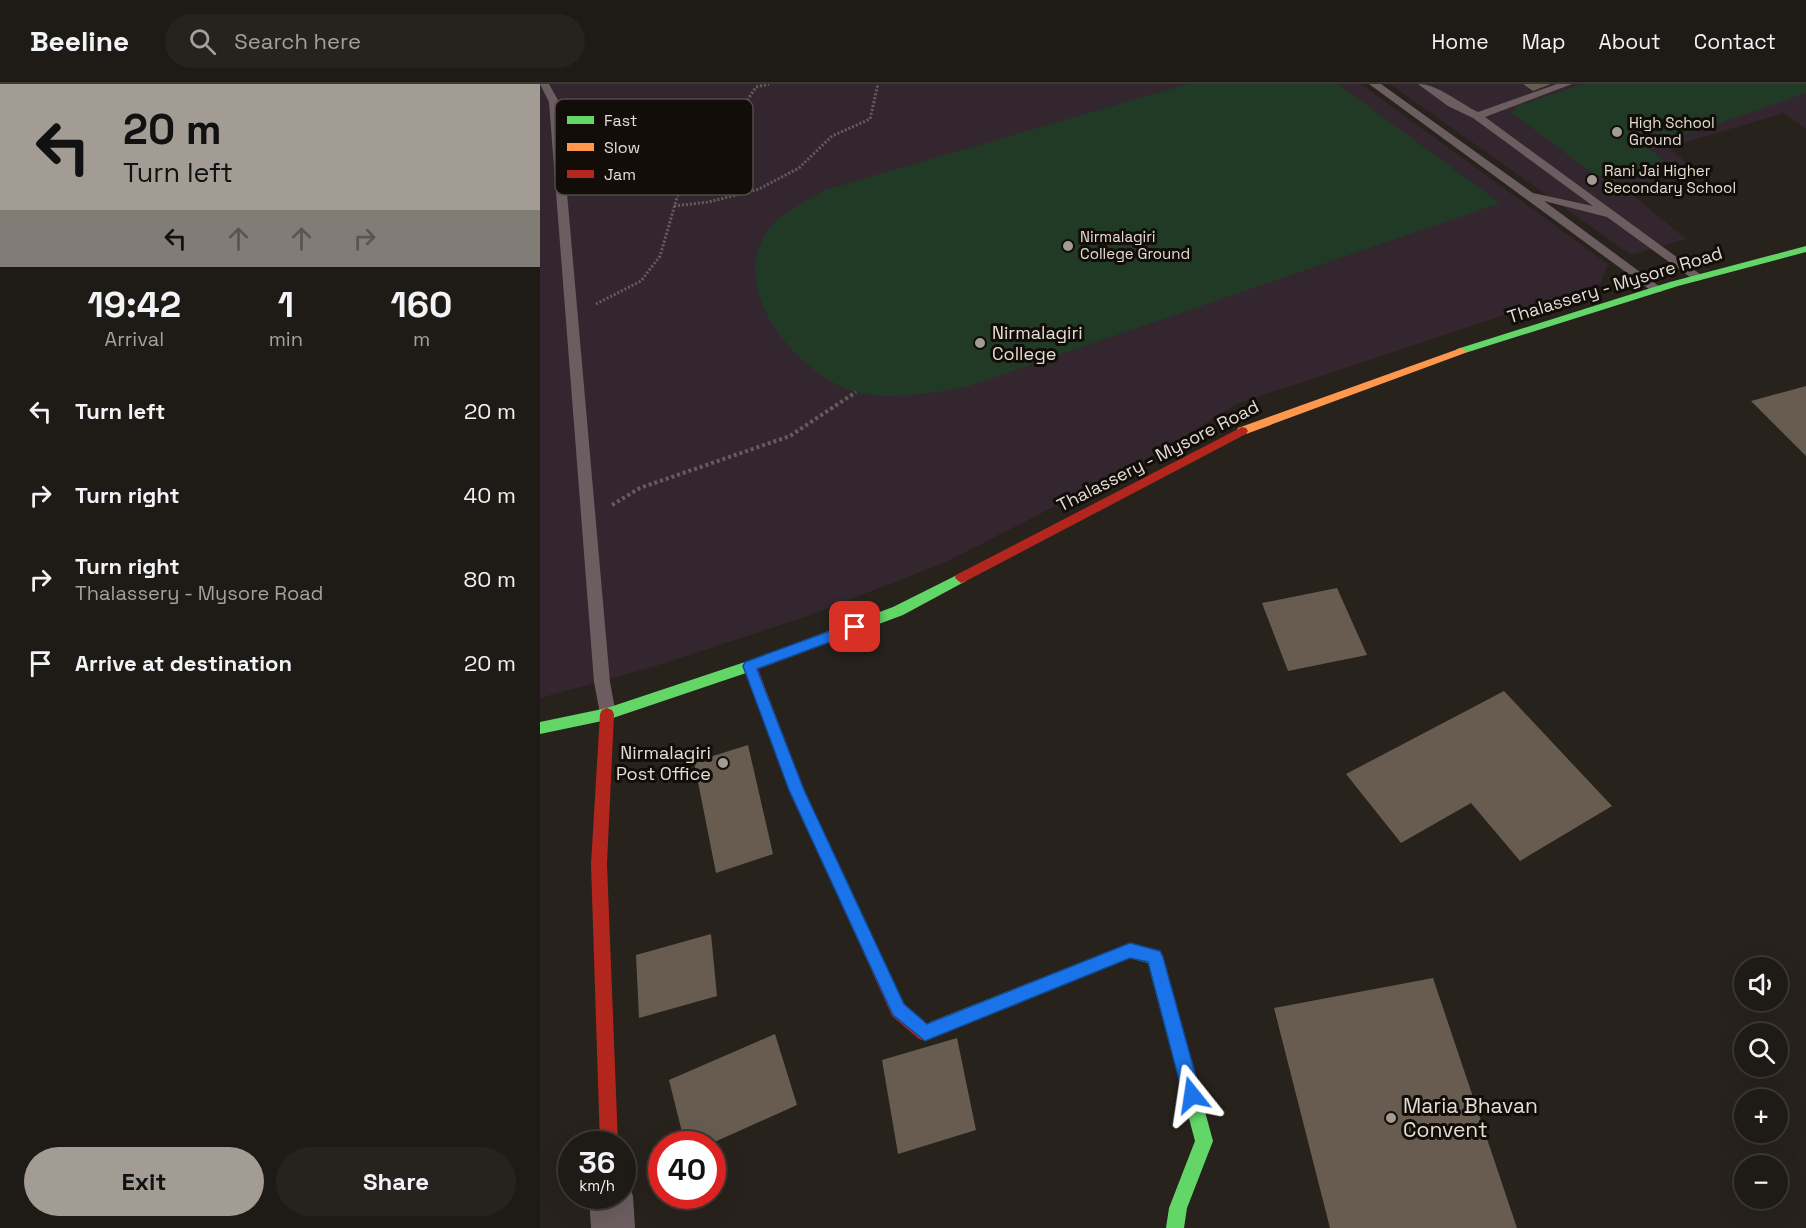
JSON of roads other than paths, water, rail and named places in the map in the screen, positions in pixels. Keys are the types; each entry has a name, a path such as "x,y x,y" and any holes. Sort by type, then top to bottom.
{"main road":[{"name":"Thalassery - Mysore Road","path":"540,728 608,714 750,666 898,612 1255,424 1468,348 1657,289 1806,249"},
{"path":"750,666 797,790 898,1010 925,1033 1130,950 1155,957 1204,1141 1178,1208 1175,1228"},
{"path":"608,714 599,864 609,1131"}],"street":[{"path":"612,1209 613,1228"}],"lane":[{"path":"544,84 554,102 555,114"},
{"path":"1374,84 1657,289"},
{"path":"1423,84 1452,104 1477,116 1698,277"},
{"path":"1477,116 1567,84"},
{"path":"1526,194 1617,216"},
{"path":"562,195 602,682 608,714"}],"place":[{"name":"High School Ground","path":"1617,132"},
{"name":"Rani Jai Higher Secondary School","path":"1592,180"},
{"name":"Nirmalagiri College Ground","path":"1068,246"},
{"name":"Nirmalagiri College","path":"980,343"},
{"name":"Nirmalagiri Post Office","path":"723,763"},
{"name":"Maria Bhavan Convent","path":"1391,1118"}]}
